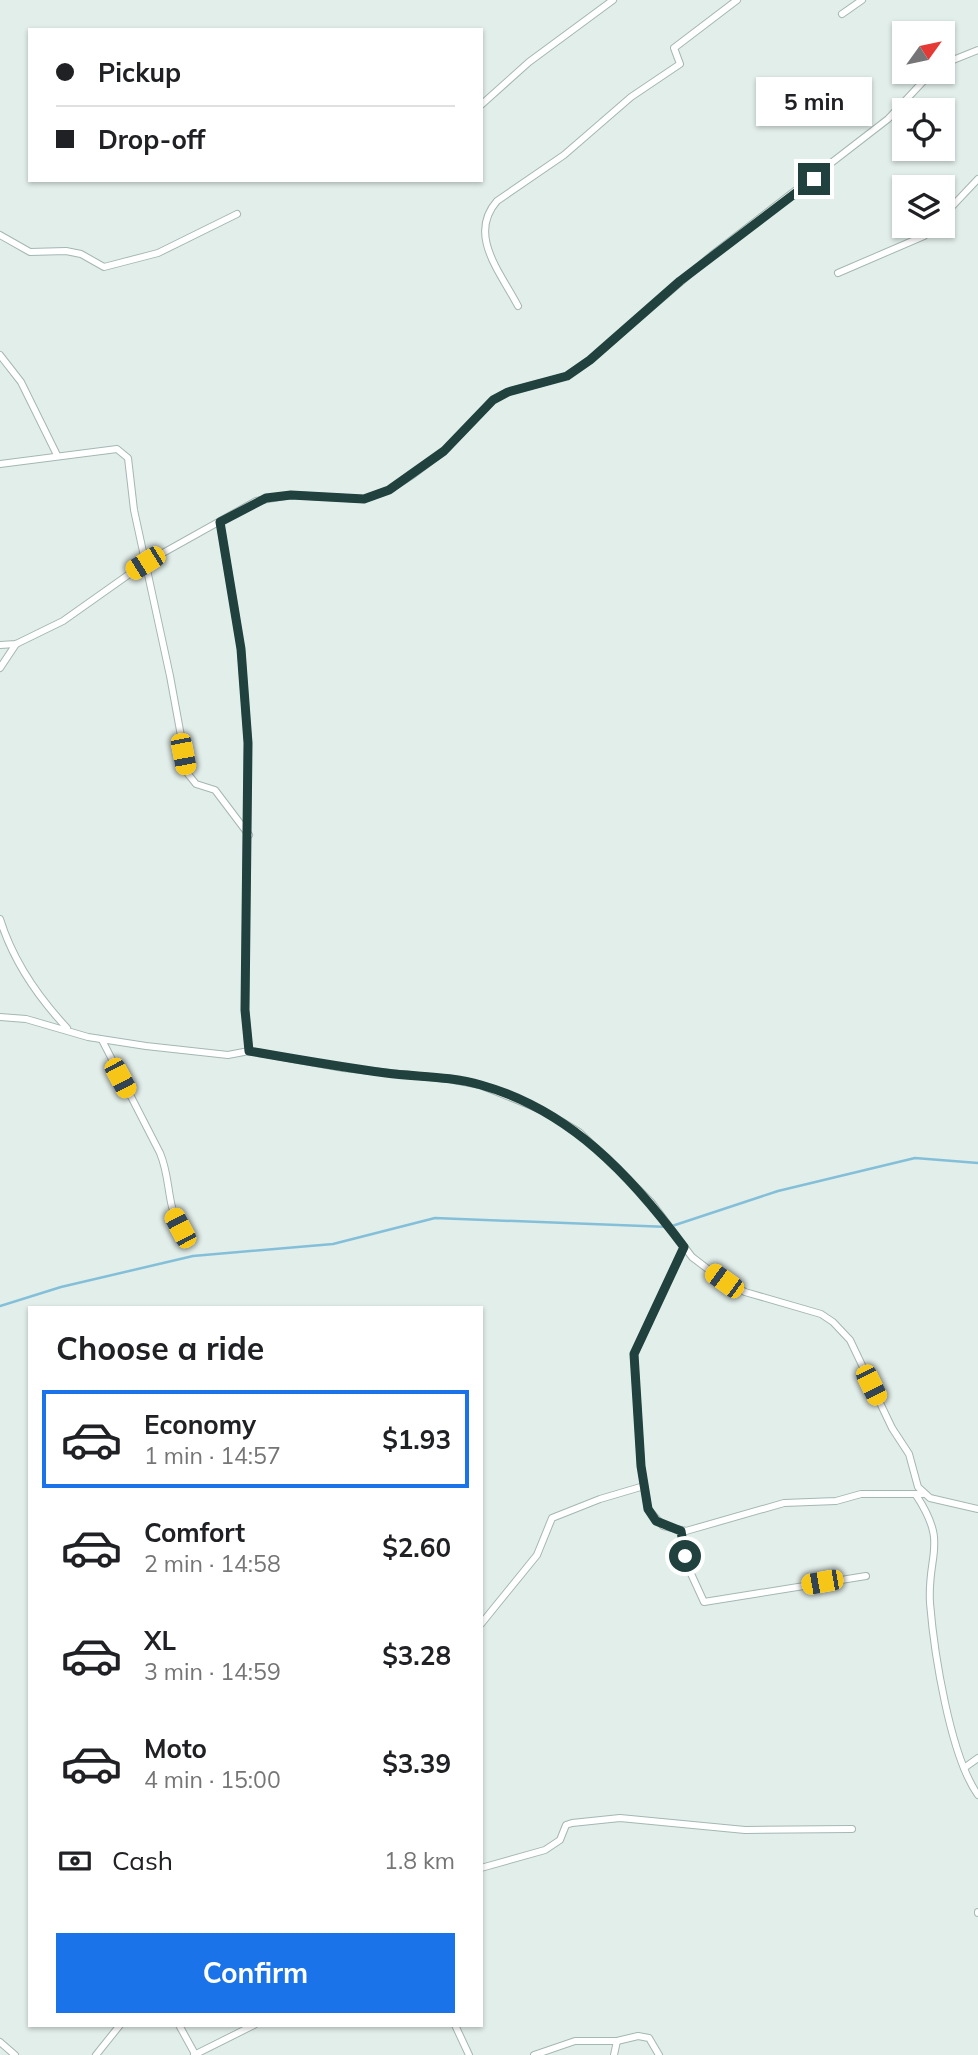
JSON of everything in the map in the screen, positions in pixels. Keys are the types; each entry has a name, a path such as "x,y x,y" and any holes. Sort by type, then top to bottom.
{"street":[{"path":"483,103 529,62 613,0"},
{"path":"518,306 484,243 489,210 497,201 564,155 631,97 680,64 674,48 737,0"},
{"path":"842,14 862,0"},
{"path":"956,59 978,50"},
{"path":"0,645 16,644 63,621 145,563 266,498 291,495 364,499 389,490 444,451 493,400 508,392 567,376 590,360 693,270 888,119 921,84"},
{"path":"955,203 978,179"},
{"path":"0,235 30,252 73,253 104,267 158,253 237,214"},
{"path":"838,273 919,238"},
{"path":"0,355 21,382 57,455"},
{"path":"0,464 117,449 123,452 130,470 145,563 188,774 196,784 215,790 249,835"},
{"path":"220,522 241,649 248,743 245,1010 249,1051"},
{"path":"0,668 16,644"},
{"path":"0,919 6,943 13,956 51,1012 69,1029"},
{"path":"0,1017 26,1019 102,1040 228,1055 249,1051 344,1068 480,1085 512,1097 579,1132 651,1202 684,1247 700,1263 745,1292 821,1314 843,1330 892,1428 909,1454 920,1494 931,1519 936,1544 930,1587 934,1633 964,1768 978,1795"},
{"path":"102,1040 164,1162 168,1176 166,1191 180,1228"},
{"path":"684,1247 634,1354 644,1486 648,1509 656,1521 681,1531 792,1502 836,1502 864,1494 920,1494 978,1509"},
{"path":"483,1621 537,1555 552,1518 644,1486"},
{"path":"681,1531 687,1565 698,1596 704,1602 866,1576"},
{"path":"964,1768 978,1758"},
{"path":"483,1867 545,1850 560,1840 566,1825 572,1822 620,1818 745,1830 852,1829"},
{"path":"96,2055 118,2027"},
{"path":"180,2027 194,2055 250,2027"},
{"path":"456,2027 469,2055"},
{"path":"534,2055 550,2052 575,2041 617,2041 644,2036 649,2038 659,2055"},
{"path":"614,2055 617,2041"},
{"path":"2,2045 15,2055"}],"waterway":[{"path":"0,1306 61,1287 193,1256 333,1244 435,1218 669,1227 778,1191 915,1158 978,1163"}],"route":[{"path":"685,1556 681,1531 672,1530 656,1521 648,1509 641,1466 634,1354 684,1247 651,1202 579,1132 544,1111 512,1097 480,1085 448,1079 344,1068 249,1051 245,1010 248,743 241,649 220,522 266,498 291,495 364,499 389,490 444,451 493,400 508,392 567,376 590,360 712,255 814,179"}]}
